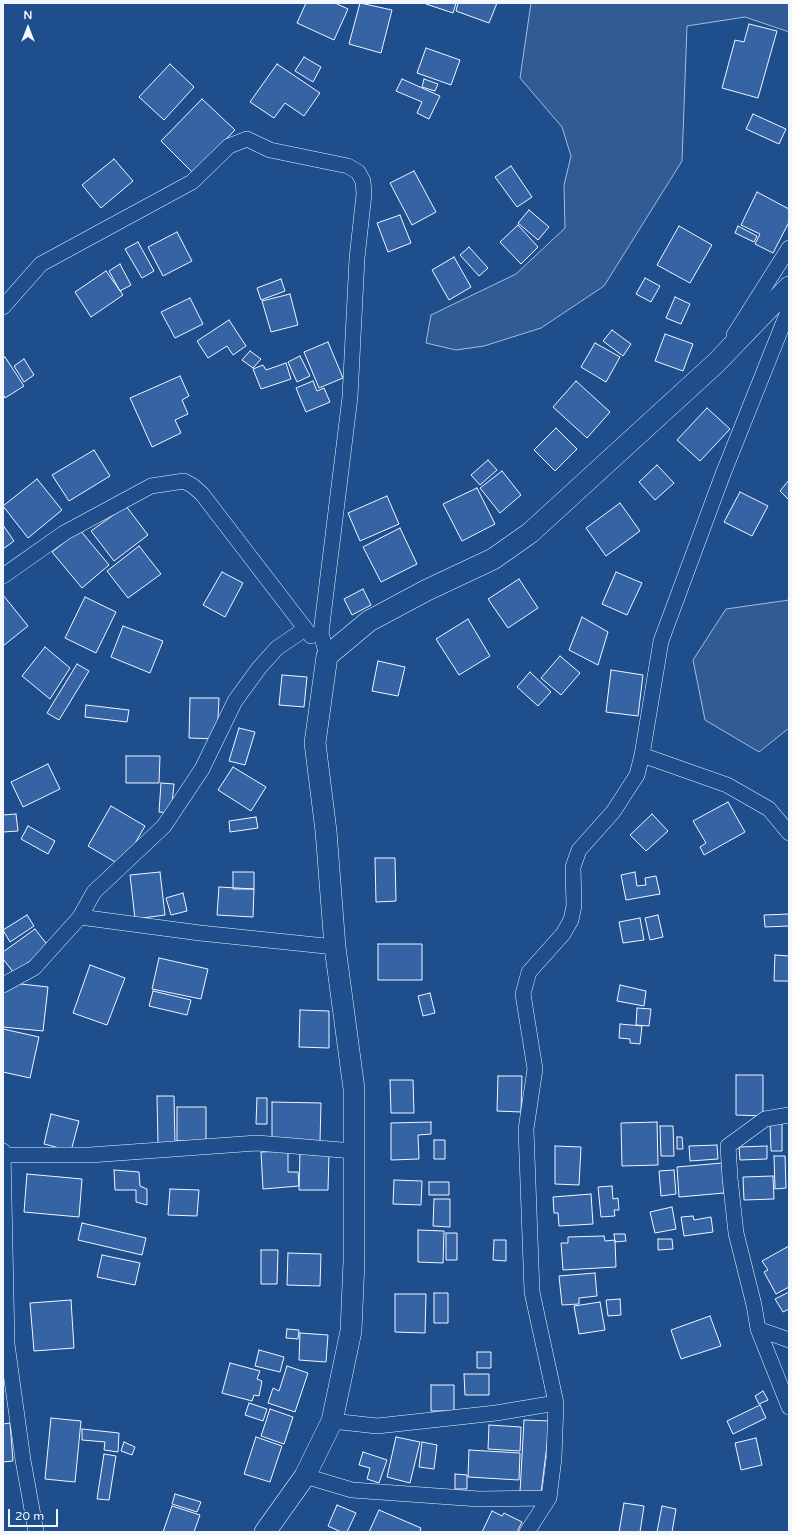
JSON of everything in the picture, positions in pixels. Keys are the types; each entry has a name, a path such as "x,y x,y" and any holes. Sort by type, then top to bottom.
{"main road":[{"path":"265,1532 305,1476 332,1421 351,1331 354,1261 354,1089 335,947 326,831 315,743 327,656 369,621 427,590 493,559 530,533 716,363 789,287"}],"street":[{"path":"3,307 41,264 192,182 229,146 247,139 270,150 348,166 358,172 363,181 364,194 357,258 350,397 320,632 327,656"},
{"path":"716,363 789,248"},
{"path":"527,1532 549,1498 554,1458 556,1403 532,1292 526,1129 535,1069 523,994 529,972 563,934 571,920 574,906 573,868 579,850 614,812 637,774 642,755 661,641 723,474 789,309"},
{"path":"3,576 64,533 151,486 184,481 194,486 202,494 327,656"},
{"path":"3,985 34,968 80,917 94,892 164,826 202,769 235,701 259,668 277,648 305,629"},
{"path":"642,755 727,785 769,809 789,833"},
{"path":"80,917 200,933 335,947"},
{"path":"789,1116 765,1119 728,1146 736,1233 754,1305 758,1329 789,1407"},
{"path":"36,1532 23,1460 7,1344 3,1153 90,1155 257,1143 354,1151"},
{"path":"758,1329 789,1340"},
{"path":"332,1421 377,1426 496,1413 556,1403"},
{"path":"305,1476 352,1490 479,1499 549,1498"}],"shaded area":[{"path":"531,3 789,3 789,32 745,17 687,26 682,161 604,286 541,328 484,346 456,350 426,343 431,315 516,274 565,228 564,185 571,156 562,127 520,78"},
{"path":"789,600 789,728 759,752 705,720 693,660 726,609"}],"building":[{"path":"306,3 335,3 348,9 334,40 297,23"},
{"path":"360,3 392,10 381,53 349,44"},
{"path":"426,3 456,3 453,13"},
{"path":"458,3 497,3 489,23 456,11"},
{"path":"749,24 777,31 758,98 722,88 735,40 744,42"},
{"path":"426,48 460,60 451,85 417,73"},
{"path":"304,57 321,67 313,82 295,71"},
{"path":"170,64 194,87 164,120 139,97"},
{"path":"277,64 320,93 304,116 285,103 274,118 250,102"},
{"path":"402,79 440,96 429,119 417,113 422,102 396,91"},
{"path":"424,79 438,84 435,91 422,87"},
{"path":"202,99 235,130 193,173 161,141"},
{"path":"753,114 786,129 779,144 746,129"},
{"path":"114,159 133,181 101,208 82,185"},
{"path":"511,166 532,197 517,207 495,177"},
{"path":"414,171 436,212 412,225 390,183"},
{"path":"757,192 789,209 789,222 773,253 755,244 760,234 741,225"},
{"path":"529,210 549,227 538,240 518,223"},
{"path":"400,215 411,243 388,252 377,223"},
{"path":"518,225 538,247 521,264 500,242"},
{"path":"679,226 712,245 690,283 657,265"},
{"path":"738,226 757,236 754,242 735,233"},
{"path":"177,232 192,261 163,276 148,247"},
{"path":"138,242 154,271 142,278 125,249"},
{"path":"469,247 488,268 479,276 460,255"},
{"path":"454,257 471,287 449,300 432,270"},
{"path":"120,264 131,285 120,291 109,271"},
{"path":"106,271 123,295 91,317 75,292"},
{"path":"645,278 660,286 651,302 636,294"},
{"path":"281,279 285,291 261,300 257,288"},
{"path":"290,294 298,325 271,332 262,301"},
{"path":"675,297 690,304 681,324 666,318"},
{"path":"190,298 203,324 175,338 161,312"},
{"path":"229,320 246,346 233,355 227,346 208,358 197,341"},
{"path":"612,330 631,344 623,356 603,341"},
{"path":"665,334 693,344 683,371 655,361"},
{"path":"328,342 343,378 319,388 304,352"},
{"path":"595,343 620,357 606,382 581,367"},
{"path":"250,351 261,359 253,368 242,360"},
{"path":"300,356 310,376 297,382 288,362"},
{"path":"5,357 24,386 5,398 3,394 3,358"},
{"path":"24,359 34,375 24,382 14,366"},
{"path":"286,363 291,379 261,389 253,369 263,365 266,370"},
{"path":"180,376 189,396 182,400 188,414 175,420 181,433 152,447 130,398"},
{"path":"313,381 317,391 324,388 330,402 306,412 296,388"},
{"path":"576,381 610,412 587,438 553,407"},
{"path":"707,408 730,429 700,461 677,440"},
{"path":"556,428 577,449 555,471 534,450"},
{"path":"94,450 110,476 69,501 52,475"},
{"path":"488,460 497,470 480,485 471,475"},
{"path":"657,465 674,483 655,500 639,482"},
{"path":"502,471 521,495 500,513 480,488"},
{"path":"37,479 62,510 28,538 3,506"},
{"path":"789,480 789,500 780,491"},
{"path":"477,488 495,524 462,541 443,504"},
{"path":"740,492 768,506 752,536 724,522"},
{"path":"387,496 399,524 360,541 348,513"},
{"path":"620,503 640,531 606,556 586,528"},
{"path":"126,506 148,535 114,561 91,531"},
{"path":"3,525 14,541 3,549"},
{"path":"400,528 417,564 381,582 363,547"},
{"path":"80,530 109,565 82,588 52,552"},
{"path":"139,546 161,574 128,598 107,571"},
{"path":"222,572 243,583 225,617 203,605"},
{"path":"616,572 642,583 627,615 602,604"},
{"path":"519,579 538,608 508,628 488,599"},
{"path":"363,589 371,605 352,615 344,599"},
{"path":"3,595 28,626 3,646"},
{"path":"85,597 116,612 96,653 65,638"},
{"path":"582,617 608,632 598,665 569,650"},
{"path":"468,619 490,656 459,675 436,639"},
{"path":"123,626 163,641 150,673 111,657"},
{"path":"45,647 70,668 50,699 22,676"},
{"path":"560,656 580,673 561,695 541,678"},
{"path":"378,661 405,667 398,696 372,691"},
{"path":"77,664 89,671 59,720 47,713"},
{"path":"611,670 643,675 638,716 606,712"},
{"path":"530,672 551,692 538,706 517,687"},
{"path":"282,675 307,677 304,707 279,705"},
{"path":"190,698 219,698 217,739 189,738"},
{"path":"86,705 129,710 127,722 85,717"},
{"path":"239,728 255,732 245,765 229,761"},
{"path":"126,756 160,756 159,783 126,783"},
{"path":"48,764 60,789 23,807 11,782"},
{"path":"233,767 266,787 251,811 218,790"},
{"path":"161,783 174,784 171,813 159,812"},
{"path":"728,802 745,832 704,855 700,847 706,843 693,821"},
{"path":"111,806 145,826 122,866 88,846"},
{"path":"16,814 18,831 3,832 3,815"},
{"path":"652,814 668,831 646,851 630,835"},
{"path":"256,817 258,828 230,832 229,821"},
{"path":"28,826 55,841 48,854 21,839"},
{"path":"375,858 395,858 396,901 376,902"},
{"path":"160,872 165,915 135,919 130,875"},
{"path":"233,872 254,872 254,889 233,889"},
{"path":"635,872 637,886 646,885 645,878 656,876 660,894 626,900 621,875"},
{"path":"219,887 254,889 253,917 217,915"},
{"path":"183,893 187,911 171,915 166,898"},
{"path":"789,914 789,926 765,927 764,915"},
{"path":"27,915 34,926 10,942 3,930"},
{"path":"658,915 663,937 650,940 645,918"},
{"path":"640,918 644,940 623,943 619,922"},
{"path":"35,929 49,947 14,973 3,959 3,952"},
{"path":"378,944 422,944 422,980 378,980"},
{"path":"775,955 789,956 789,981 774,981"},
{"path":"159,958 208,969 201,999 152,989"},
{"path":"90,965 125,978 107,1025 73,1013"},
{"path":"3,982 48,987 43,1031 3,1027"},
{"path":"620,985 646,991 644,1006 617,1001"},
{"path":"153,991 191,1000 187,1015 149,1006"},
{"path":"430,993 435,1013 423,1016 418,996"},
{"path":"637,1008 651,1009 649,1026 636,1025"},
{"path":"300,1010 329,1011 329,1048 299,1047"},
{"path":"620,1024 642,1026 640,1044 630,1043 630,1039 619,1038"},
{"path":"3,1029 39,1037 30,1078 3,1072"},
{"path":"736,1075 763,1075 763,1116 736,1115"},
{"path":"498,1076 522,1076 521,1112 497,1111"},
{"path":"390,1080 413,1080 414,1113 391,1113"},
{"path":"157,1096 174,1096 175,1144 158,1144"},
{"path":"257,1098 267,1098 267,1124 256,1124"},
{"path":"272,1102 321,1103 320,1142 272,1142"},
{"path":"177,1107 206,1107 206,1141 177,1141"},
{"path":"51,1114 79,1121 71,1151 44,1144"},
{"path":"431,1122 431,1134 418,1135 419,1159 391,1160 391,1123"},
{"path":"657,1122 658,1165 622,1166 621,1123"},
{"path":"770,1123 782,1123 782,1151 771,1151"},
{"path":"660,1126 673,1126 674,1156 661,1156"},
{"path":"677,1137 682,1137 683,1149 677,1149"},
{"path":"434,1140 445,1140 445,1159 434,1159"},
{"path":"717,1145 718,1159 690,1161 689,1146"},
{"path":"555,1146 581,1147 579,1185 555,1184"},
{"path":"767,1146 767,1159 740,1160 739,1147"},
{"path":"288,1151 288,1172 298,1172 299,1186 263,1189 261,1152"},
{"path":"300,1152 329,1153 328,1190 299,1190"},
{"path":"774,1156 785,1156 786,1188 775,1189"},
{"path":"722,1163 724,1193 679,1197 677,1167"},
{"path":"114,1170 139,1172 140,1186 147,1189 147,1205 136,1202 136,1190 115,1190"},
{"path":"674,1170 676,1194 661,1196 659,1171"},
{"path":"27,1174 82,1179 79,1217 24,1212"},
{"path":"773,1176 774,1199 744,1200 743,1177"},
{"path":"394,1180 422,1181 421,1205 393,1204"},
{"path":"429,1182 449,1182 449,1195 429,1195"},
{"path":"612,1186 613,1199 618,1198 619,1210 614,1210 615,1216 601,1217 598,1187"},
{"path":"170,1189 199,1190 197,1216 168,1215"},
{"path":"591,1194 593,1224 559,1226 558,1213 554,1213 553,1197"},
{"path":"434,1199 450,1199 450,1227 433,1226"},
{"path":"672,1207 676,1229 655,1233 650,1212"},
{"path":"693,1216 694,1220 711,1217 713,1232 684,1236 681,1217"},
{"path":"82,1223 146,1238 142,1255 78,1240"},
{"path":"418,1230 444,1231 443,1263 418,1262"},
{"path":"446,1233 457,1233 457,1260 446,1260"},
{"path":"614,1234 625,1234 626,1241 615,1242"},
{"path":"604,1236 605,1241 615,1240 616,1267 563,1270 561,1243 568,1243 568,1237"},
{"path":"658,1239 672,1239 673,1249 658,1250"},
{"path":"494,1240 506,1240 506,1261 493,1260"},
{"path":"789,1246 789,1287 776,1294 764,1272 768,1270 762,1261"},
{"path":"261,1250 278,1250 277,1284 261,1284"},
{"path":"288,1253 321,1254 320,1286 287,1285"},
{"path":"102,1255 140,1263 135,1285 97,1277"},
{"path":"595,1273 597,1296 579,1298 579,1304 562,1305 559,1276"},
{"path":"789,1292 789,1309 783,1312 775,1299"},
{"path":"434,1293 448,1293 448,1323 434,1323"},
{"path":"395,1294 426,1294 425,1333 395,1332"},
{"path":"620,1299 621,1315 608,1316 606,1300"},
{"path":"71,1300 74,1348 34,1351 30,1303"},
{"path":"600,1302 605,1330 579,1334 574,1306"},
{"path":"710,1316 721,1346 681,1359 671,1330"},
{"path":"287,1329 299,1330 298,1339 286,1338"},
{"path":"300,1333 328,1335 326,1362 299,1360"},
{"path":"259,1350 284,1357 280,1372 255,1366"},
{"path":"477,1352 491,1352 491,1368 477,1368"},
{"path":"230,1363 260,1371 257,1379 262,1381 259,1396 254,1395 252,1401 222,1393"},
{"path":"287,1366 308,1373 295,1412 268,1403 273,1388 279,1391"},
{"path":"464,1374 489,1374 489,1395 465,1395"},
{"path":"431,1385 454,1385 454,1411 431,1411"},
{"path":"763,1391 768,1400 759,1404 755,1396"},
{"path":"249,1403 267,1409 263,1421 245,1415"},
{"path":"760,1405 766,1418 733,1434 727,1421"},
{"path":"270,1409 293,1417 284,1444 261,1436"},
{"path":"51,1418 81,1421 75,1482 45,1479"},
{"path":"524,1420 550,1421 541,1493 520,1492"},
{"path":"10,1423 13,1461 3,1462 3,1424"},
{"path":"489,1425 521,1427 520,1451 488,1449"},
{"path":"82,1429 119,1433 118,1452 104,1450 105,1442 82,1440"},
{"path":"256,1437 282,1446 270,1482 244,1474"},
{"path":"396,1437 420,1442 410,1483 387,1477"},
{"path":"756,1438 762,1465 741,1470 735,1443"},
{"path":"124,1442 135,1447 132,1455 121,1451"},
{"path":"422,1442 437,1445 434,1469 419,1467"},
{"path":"469,1450 520,1453 519,1480 468,1477"},
{"path":"363,1452 387,1460 379,1483 367,1479 370,1468 359,1465"},
{"path":"104,1454 116,1456 109,1500 97,1499"},
{"path":"455,1474 467,1475 467,1489 455,1489"},
{"path":"175,1494 201,1502 197,1512 172,1504"},
{"path":"624,1503 644,1506 640,1532 619,1532"},
{"path":"337,1505 356,1513 347,1532 341,1532 328,1526"},
{"path":"172,1506 200,1515 194,1532 163,1532"},
{"path":"662,1506 676,1509 672,1532 657,1532"},
{"path":"379,1510 421,1528 420,1532 369,1532"},
{"path":"492,1511 502,1516 504,1513 522,1522 517,1532 482,1532"}]}
